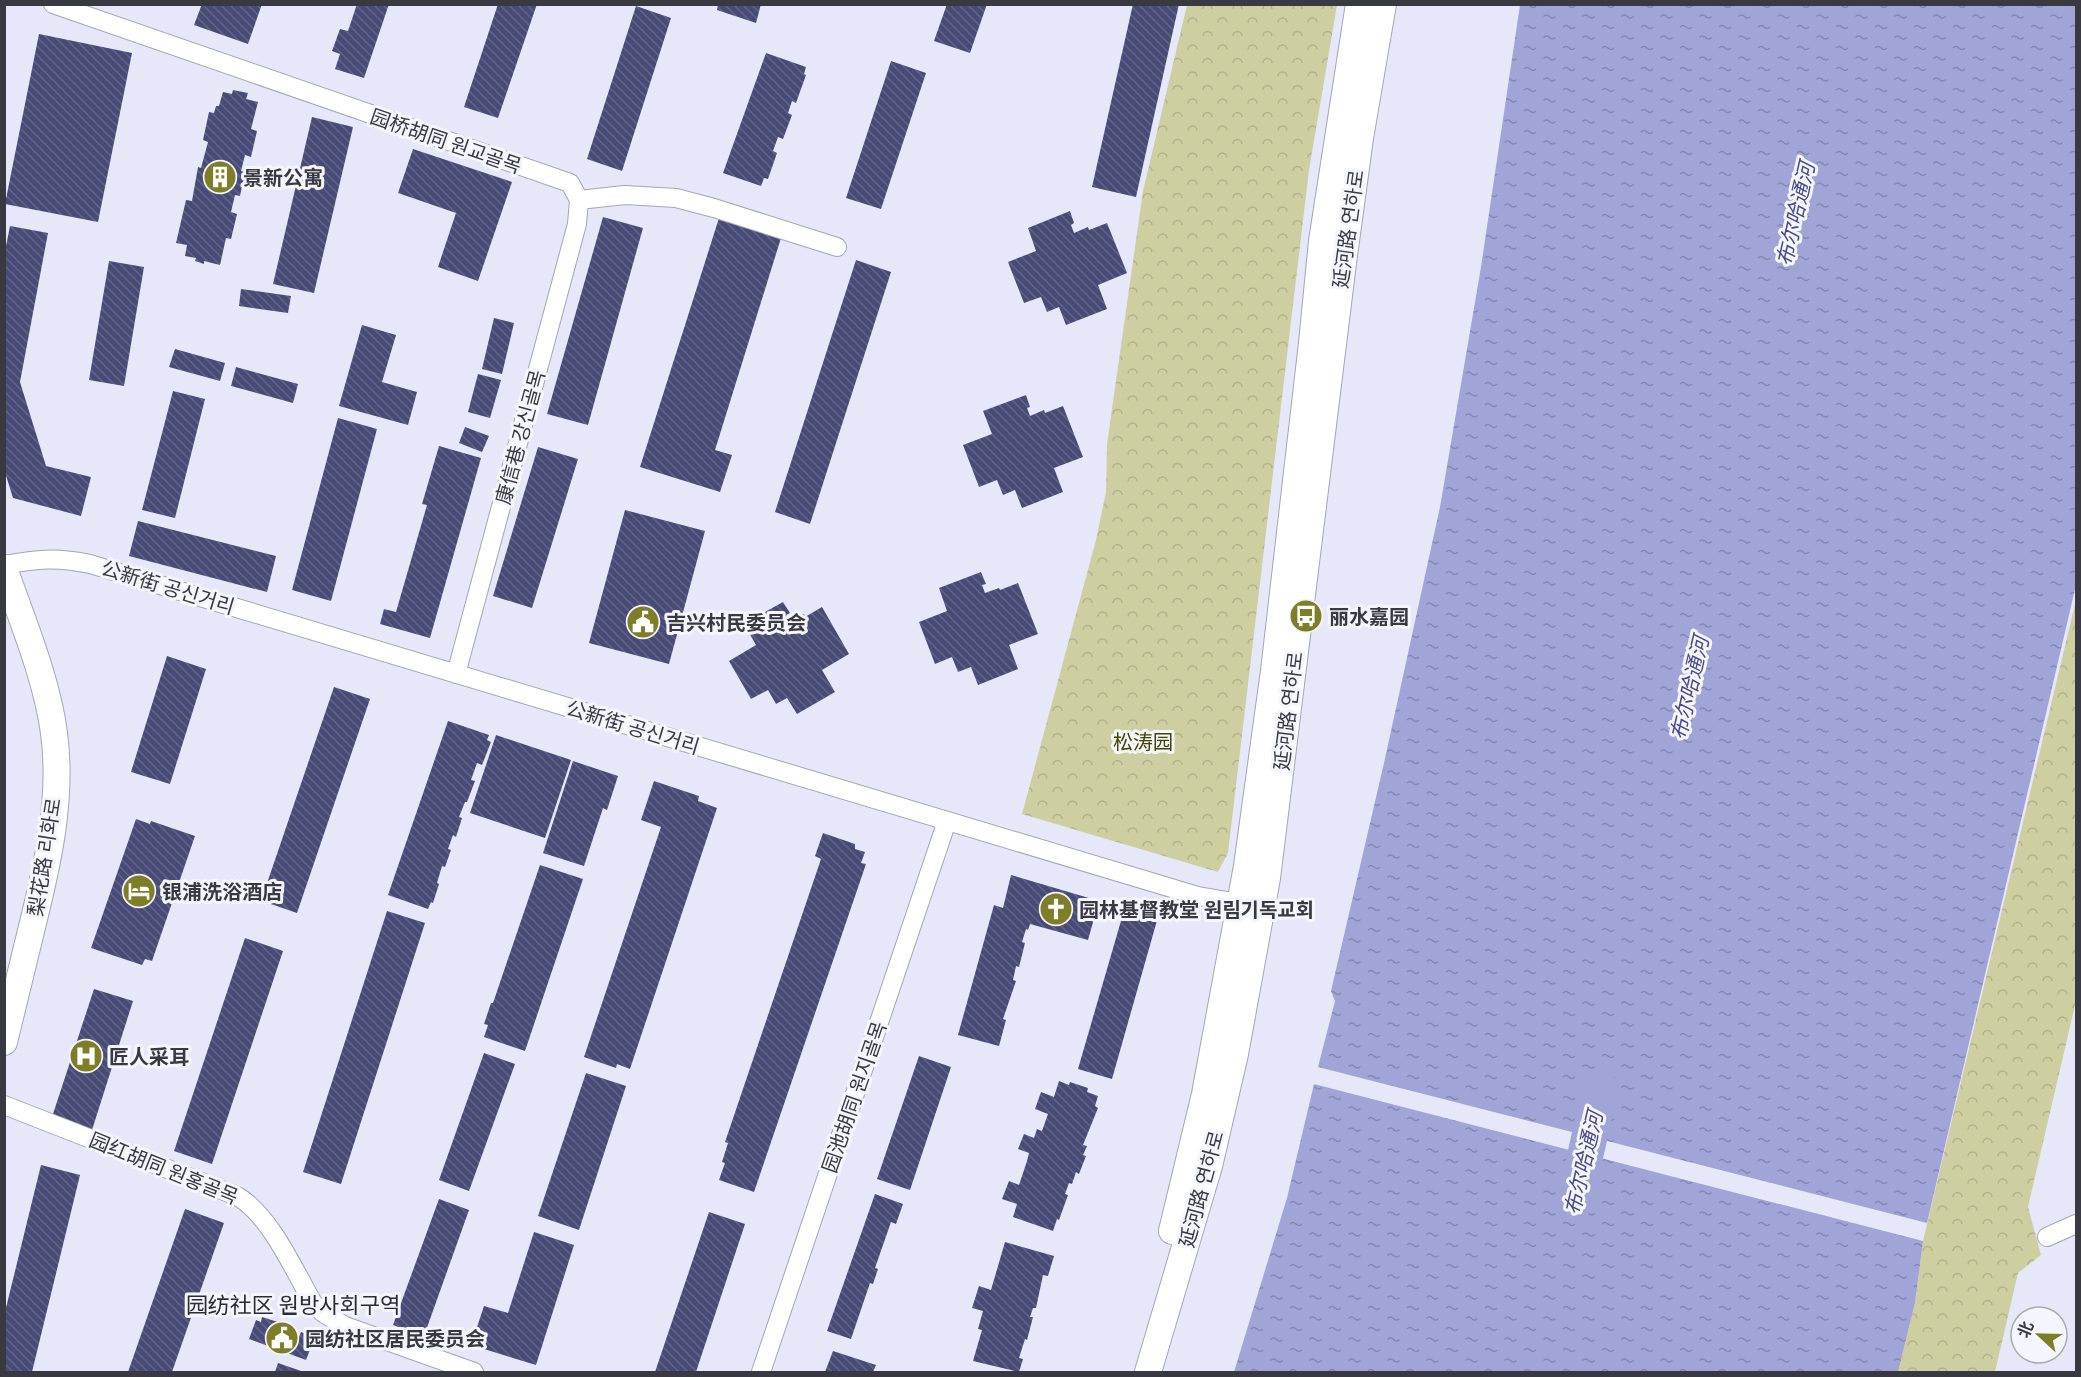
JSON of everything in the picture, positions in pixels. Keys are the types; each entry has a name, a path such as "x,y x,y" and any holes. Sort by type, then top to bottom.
{"main road":[{"name":"延河路 연하로","path":"1148,1372 1209,1166 1235,1054 1274,670 1322,241 1359,4"},
{"name":"延河路 연하로","path":"1131,1372 1186,1181 1251,905 1268,878 1343,263 1362,128 1383,4"},
{"name":"梨花路 리화로","path":"4,566 49,703 55,734 56,773 55,812 43,883 4,1042"}],"street":[{"name":"园桥胡同 원교골목","path":"53,4 570,183 579,200"},
{"path":"579,200 625,195 676,198 837,247"},
{"name":"康信巷 강신골목","path":"456,674 577,224 579,200"},
{"name":"公新街 공신거리","path":"4,566 45,558 90,564 1198,896 1251,905"},
{"name":"园池胡同 원지골목","path":"761,1372 947,821"},
{"name":"园红胡同 원홍골목","path":"4,1105 237,1196 249,1203 268,1226 313,1303 323,1313 345,1326 474,1372"},
{"path":"2047,1237 2076,1224"}],"green space":[{"name":"松涛园","path":"1187,5 1337,5 1309,170 1228,853 1218,872 1022,814 1096,540 1106,492 1107,444 1143,191"},
{"path":"2076,600 2076,1001 2028,1207 2041,1255 2018,1273 1995,1372 1898,1372 1915,1303 1923,1241"}],"water":[{"path":"1520,5 2076,5 2076,585 1927,1223 1318,1067 1335,1001 1331,991 1440,507 1481,267"},
{"path":"1314,1084 1923,1241 1915,1303 1898,1372 1234,1372 1287,1198"}],"building":[{"path":"202,4 262,4 248,44 194,25"},
{"path":"357,4 389,4 364,78 335,69 340,54 332,51 340,29 348,31"},
{"path":"498,4 537,4 498,118 464,107"},
{"path":"718,4 761,4 756,23 717,10"},
{"path":"947,4 987,4 970,53 934,41"},
{"path":"1133,4 1179,4 1136,197 1092,187"},
{"path":"636,6 671,18 622,171 587,159"},
{"path":"39,34 132,53 98,222 5,204"},
{"path":"766,53 806,67 804,74 806,75 796,103 792,101 788,113 792,115 783,139 778,137 773,151 777,153 768,179 764,178 761,186 723,173"},
{"path":"891,61 926,73 881,209 846,198"},
{"name":"景新公寓","path":"233,90 248,93 246,99 258,102 251,129 257,131 251,157 245,155 241,171 245,172 240,196 235,195 231,212 237,214 231,239 226,238 220,265 204,261 204,264 195,261 196,258 185,256 187,245 176,243 186,200 192,201 198,167 201,168 208,142 203,140 209,112 214,113 216,106 219,106 223,92 232,94"},
{"path":"312,117 353,127 314,293 273,284"},
{"path":"413,149 512,182 478,281 438,267 456,213 398,193"},
{"path":"1070,211 1074,233 1107,223 1127,273 1098,285 1107,309 1066,325 1059,307 1047,312 1041,297 1024,303 1008,262 1036,251 1028,228"},
{"path":"603,217 643,228 588,425 547,414"},
{"path":"719,218 781,238 715,450 732,455 720,492 640,467"},
{"path":"10,226 48,233 20,382 46,466 91,477 81,516 13,498 4,469 4,256"},
{"path":"856,260 891,272 810,524 775,512"},
{"path":"109,261 144,267 124,386 89,380"},
{"path":"241,289 291,296 288,313 239,306"},
{"path":"494,318 514,323 502,374 482,369"},
{"path":"362,325 396,335 382,382 417,392 408,425 339,406"},
{"path":"175,349 225,363 220,381 169,367"},
{"path":"236,367 298,384 293,403 231,386"},
{"path":"478,374 501,380 490,418 468,412"},
{"path":"173,391 205,399 175,518 142,510"},
{"path":"1026,395 1030,416 1063,406 1083,457 1054,468 1063,492 1022,508 1015,490 1003,495 997,480 979,487 963,445 992,434 983,411"},
{"path":"338,418 377,429 331,601 292,590"},
{"path":"465,427 489,436 482,452 459,443"},
{"path":"439,446 481,458 430,638 380,624 384,609 396,612 427,505 422,504"},
{"path":"538,447 578,459 532,608 493,596"},
{"path":"625,510 705,531 669,664 589,643"},
{"path":"138,521 276,556 267,592 129,556"},
{"path":"981,572 986,584 982,585 985,593 1018,583 1038,634 1009,645 1018,669 978,685 971,667 958,672 952,657 935,664 919,622 947,611 939,588"},
{"path":"783,602 790,613 786,615 791,622 822,607 849,654 822,670 835,692 797,714 787,698 776,704 768,690 751,699 729,661 756,645 744,624"},
{"path":"167,656 206,669 170,784 131,772"},
{"path":"334,687 370,699 297,913 265,902 267,897 263,895"},
{"path":"448,721 489,735 487,740 491,742 482,765 477,763 471,780 475,781 459,817 462,818 456,837 453,835 448,849 451,850 445,867 442,866 433,903 431,902 428,909 388,895"},
{"path":"496,735 571,760 545,838 470,813"},
{"path":"573,761 618,776 607,810 603,808 584,866 543,853"},
{"path":"654,781 699,796 698,801 717,808 630,1069 617,1064 616,1068 584,1057 661,827 641,820"},
{"path":"136,819 150,824 151,821 195,836 152,961 145,959 142,965 91,948"},
{"path":"823,833 855,844 855,849 865,852 861,863 866,864 754,1192 719,1180 725,1163 722,1162 728,1143 725,1142 821,859 815,856"},
{"path":"540,865 583,879 525,1051 484,1037 488,1025 484,1024"},
{"path":"1011,875 1099,901 1088,940 1030,924 1028,930 1026,929 1019,967 1016,966 1013,980 1016,981 1003,1019 1006,1020 999,1046 958,1035 994,905 1003,908"},
{"path":"1125,907 1158,917 1112,1079 1078,1069"},
{"path":"387,911 425,923 341,1184 303,1172"},
{"path":"245,938 283,951 212,1164 174,1151"},
{"path":"94,989 133,1001 92,1130 52,1117"},
{"path":"484,1053 515,1064 469,1191 439,1180"},
{"path":"919,1056 951,1067 910,1190 877,1179"},
{"path":"586,1073 626,1086 579,1230 538,1216"},
{"path":"1059,1081 1088,1088 1087,1092 1098,1096 1095,1106 1098,1108 1083,1145 1087,1146 1083,1155 1086,1156 1079,1174 1076,1172 1072,1184 1069,1183 1065,1194 1068,1195 1053,1231 1013,1217 1017,1204 1002,1199 1009,1181 1019,1185 1029,1153 1018,1149 1024,1134 1034,1138 1037,1129 1042,1131 1048,1114 1035,1109 1041,1092 1054,1097"},
{"path":"41,1165 80,1175 32,1372 4,1372 4,1316"},
{"path":"875,1194 903,1204 896,1224 891,1222 875,1268 878,1269 873,1284 870,1283 851,1339 827,1331"},
{"path":"439,1199 469,1210 424,1336 393,1325"},
{"path":"185,1209 224,1223 172,1372 128,1372"},
{"path":"709,1212 745,1224 696,1372 655,1372"},
{"path":"534,1232 574,1245 536,1365 471,1345 484,1306 508,1313"},
{"path":"1005,1242 1054,1256 1048,1276 1043,1275 1036,1308 1033,1308 1030,1317 1033,1317 1019,1358 1023,1359 1019,1372 973,1361 982,1330 978,1329 983,1311 972,1308 979,1286 991,1290"},
{"name":"园纺社区居民委员会","path":"262,1317 284,1324 282,1331 299,1337 301,1332 315,1337 306,1360 249,1339 256,1320 261,1322"},
{"path":"833,1351 876,1365 873,1372 825,1372"},
{"path":"278,1363 304,1372 275,1372"}],"waterway":[{"name":"布尔哈通河","path":"1575,1202 1600,1089"}],"place":[{"name":"景新公寓","path":"220,177"},
{"name":"丽水嘉园","path":"1306,616"},
{"name":"吉兴村民委员会","path":"643,622"},
{"name":"银浦洗浴酒店","path":"139,891"},
{"name":"园林基督教堂 원림기독교회","path":"1056,909"},
{"name":"匠人采耳","path":"86,1056"},
{"name":"园纺社区居民委员会","path":"282,1338"}],"district":[{"name":"园纺社区 원방사회구역","path":"293,1304"}]}
